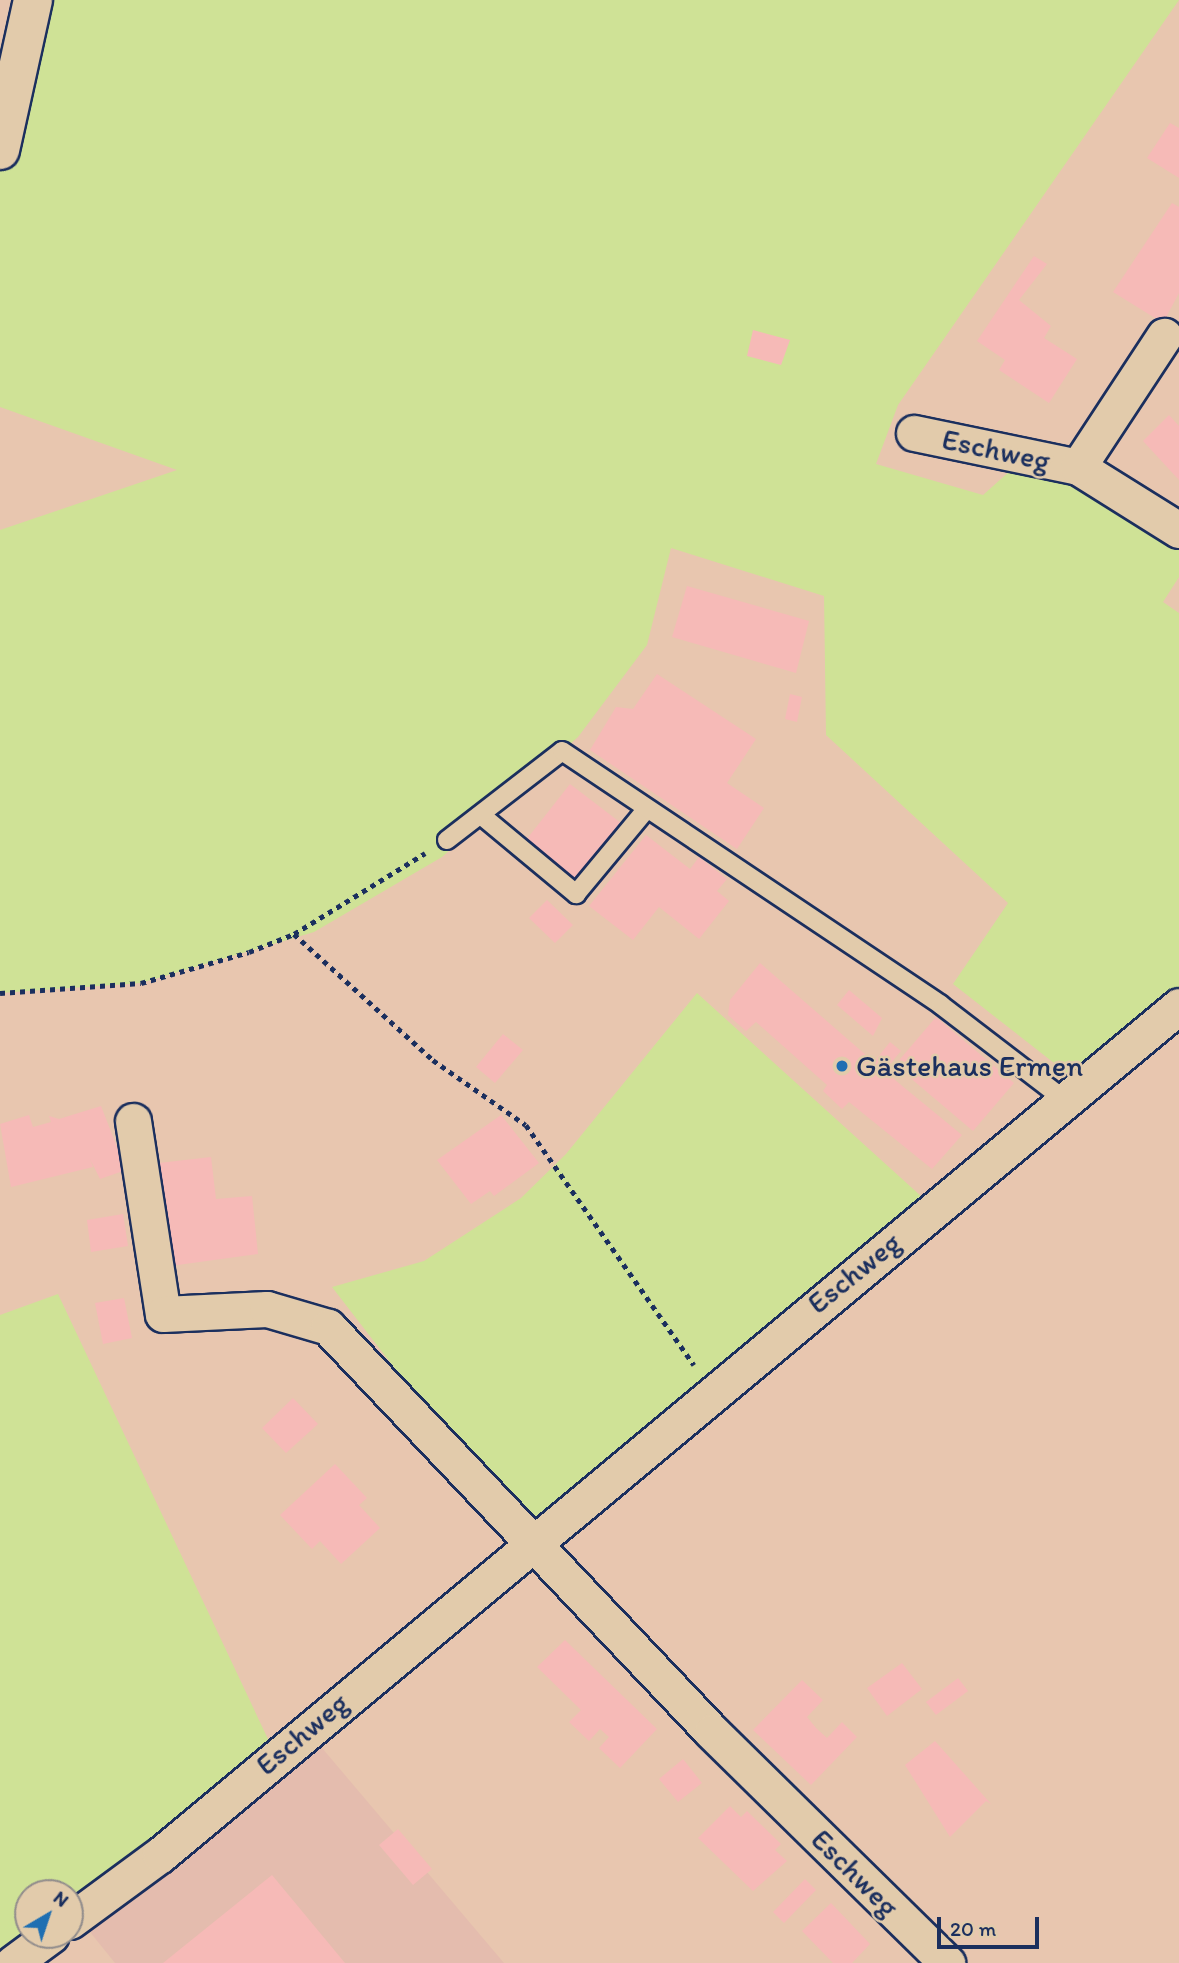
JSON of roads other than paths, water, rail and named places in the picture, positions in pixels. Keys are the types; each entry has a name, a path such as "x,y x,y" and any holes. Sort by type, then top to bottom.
{"street":[{"path":"0,150 33,0"},
{"name":"Eschweg","path":"1078,467 1164,336"},
{"name":"Eschweg","path":"914,433 1078,467 1179,530"},
{"name":"Eschweg","path":"84,1911 160,1856 529,1542 1179,1006"},
{"path":"133,1121 163,1314 267,1308 328,1327 529,1542"},
{"name":"Eschweg","path":"529,1542 947,1963"},
{"path":"13,1963 32,1949"}],"lane":[{"path":"447,840 562,751 644,812 941,1005 1065,1100"},
{"path":"481,815 576,894 644,812"}],"place":[{"name":"Gästehaus Ermen","path":"842,1066"}]}
